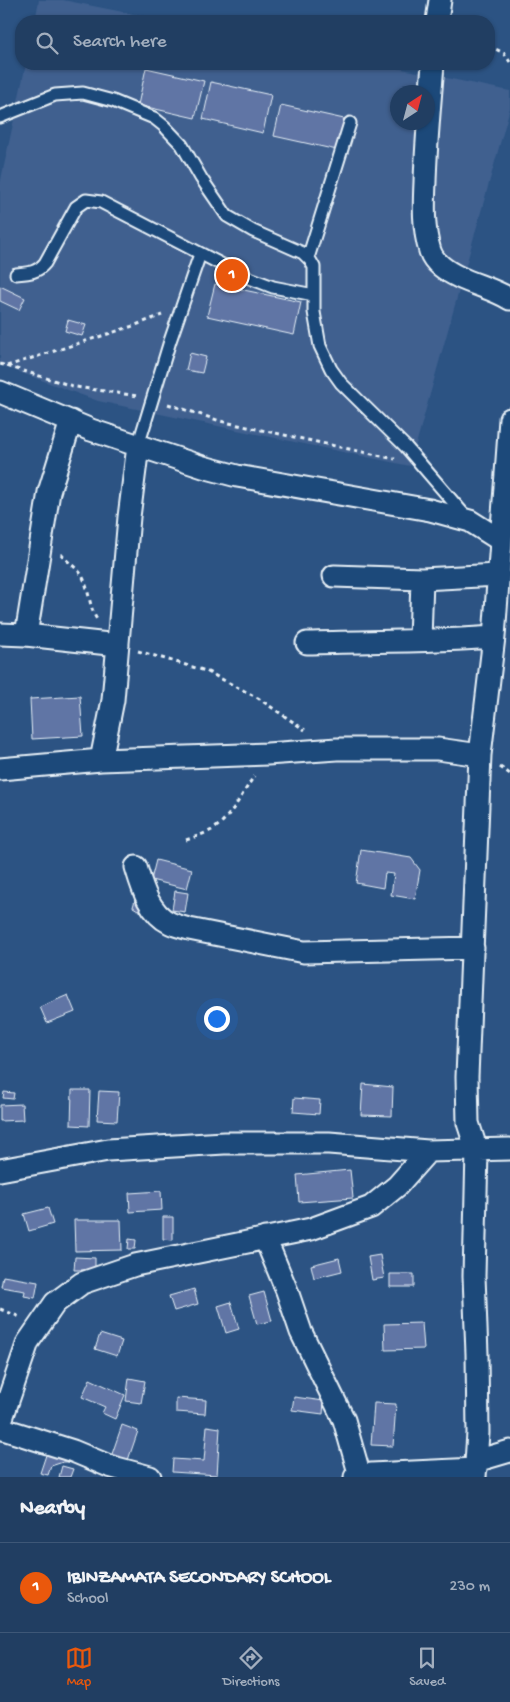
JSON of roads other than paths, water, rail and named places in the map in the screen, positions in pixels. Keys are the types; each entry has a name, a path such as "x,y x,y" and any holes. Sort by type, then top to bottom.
{"street":[{"path":"438,15 440,0"},
{"path":"433,70 424,207 430,252 442,267 455,275 510,299"},
{"path":"0,392 71,421 167,456 237,476 430,510 470,521 500,540"},
{"path":"476,1469 478,1433 474,1276 477,1151 468,1123 467,1077 480,755 494,637 510,419"},
{"path":"26,635 51,485 71,421"},
{"path":"101,760 113,700 129,517 138,446"},
{"path":"334,576 422,578 498,575"},
{"path":"420,640 422,578"},
{"path":"0,634 118,645"},
{"path":"308,643 451,640 494,637"},
{"path":"0,769 101,760 267,754 337,749 438,749 480,755"},
{"path":"136,867 144,894 158,914 172,924 189,929 304,952 473,948"},
{"path":"0,1170 108,1150 224,1143 329,1143 428,1150 477,1151 510,1149"},
{"path":"150,1477 109,1466 0,1426 28,1342 55,1303 82,1283 135,1265 311,1229 371,1207 397,1186 428,1150"},
{"path":"265,1238 301,1332 344,1420 357,1477 371,1474 476,1469 510,1451"}],"lane":[{"path":"0,117 55,95 83,93 113,101 146,115 164,126 182,145 201,178 228,216 236,222 294,249 308,258 314,266 314,312 320,346 331,369 341,383 406,448 470,521"},
{"path":"308,258 350,123"},
{"path":"16,274 39,270 45,263 76,207 89,200 101,202 140,221 242,276 273,287 314,295"},
{"path":"138,446 200,254"}],"place":[{"name":"IBINZAMATA SECONDARY SCHOOL","path":"232,275"}]}
